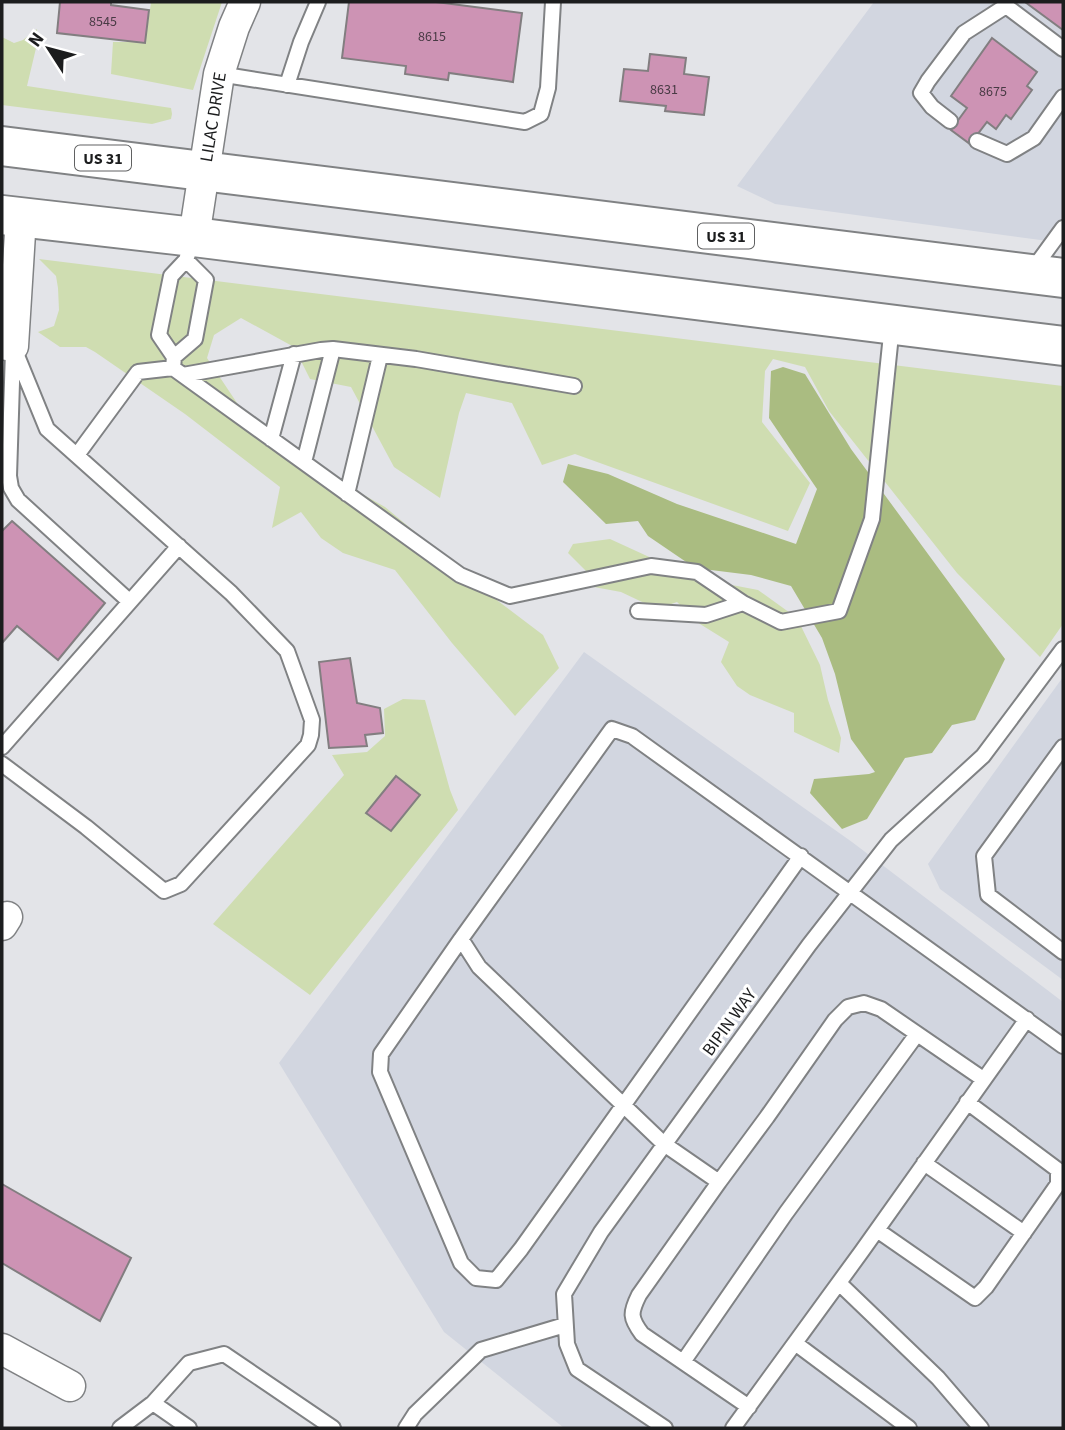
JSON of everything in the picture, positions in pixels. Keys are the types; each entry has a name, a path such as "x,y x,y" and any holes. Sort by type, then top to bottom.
{"main road":[{"name":"US 31","path":"2,146 1046,276"},
{"path":"11,216 190,248 1063,346"}],"street":[{"name":"LILAC DRIVE","path":"190,248 219,74 245,2"},
{"path":"8,345 11,216"},
{"path":"2,1349 70,1386"}],"lane":[{"path":"286,85 318,2"},
{"path":"219,74 525,122 541,114 548,88 553,2"},
{"path":"950,121 932,107 921,93 964,33 1006,4 1063,49"},
{"path":"977,141 1007,154 1034,138 1063,97"},
{"path":"1046,276 1063,228"},
{"path":"177,366 195,339 206,281 190,248 171,276 159,335 177,366 271,439 460,575 510,596 651,566 697,572 743,603 781,622 839,611 872,519 892,325"},
{"path":"2,764 86,827 164,891 181,884 307,745 312,720 287,651 232,593 47,429 8,345"},
{"path":"8,345 11,488 18,500 130,601"},
{"path":"76,455 138,372 177,366 333,349 416,359 574,386"},
{"path":"304,462 333,349"},
{"path":"271,439 294,354"},
{"path":"347,494 380,356"},
{"path":"2,747 178,546"},
{"path":"638,611 706,615 743,603"},
{"name":"BIPIN WAY","path":"665,1428 577,1369 566,1344 565,1294 601,1232 809,945 891,840 983,756 1063,649"},
{"path":"800,856 521,1249 496,1280 476,1279 461,1264 380,1072 381,1054 612,729 632,736 851,891 1063,1046"},
{"path":"1063,747 984,856 988,895 1063,952"},
{"path":"461,939 479,967 664,1144 719,1182"},
{"path":"749,1407 642,1334 634,1322 632,1309 639,1295 719,1182 835,1020 848,1007 864,1003 881,1009 983,1079"},
{"path":"733,1428 1027,1019"},
{"path":"683,1362 786,1213 917,1034"},
{"path":"877,1230 975,1298 986,1287 1024,1233 1058,1184 1058,1170 967,1102"},
{"path":"924,1163 1024,1233"},
{"path":"839,1283 938,1378 981,1428"},
{"path":"406,1428 415,1415 481,1350 565,1325"},
{"path":"795,1343 909,1428"},
{"path":"120,1428 153,1403 190,1363 224,1354 333,1428"},
{"path":"153,1403 189,1428"}],"shaded area":[{"path":"874,2 1063,2 1063,243 775,204 737,186"},
{"path":"584,652 852,842 1063,1002 1063,1428 564,1428 444,1332 279,1063"},
{"path":"1063,677 1063,980 940,889 928,864"}],"green space":[{"path":"146,2 222,2 193,90 111,74 113,42 145,42 151,3"},
{"path":"37,29 37,44 27,86 171,108 171,119 152,124 2,105 2,37 14,43 23,40"},
{"path":"39,259 1063,386 1063,624 1040,657 957,573 829,411 805,367 773,359 765,371 762,422 810,483 788,531 575,454 542,465 512,403 466,393 440,498 394,467 351,387 310,379 294,347 241,318 214,335 207,358 243,412 304,461 385,507 543,635 559,668 515,716 452,643 395,570 343,553 321,538 301,512 272,528 280,487 185,414 95,352 86,347 60,347 38,332 54,326 59,310 56,276"},
{"path":"783,367 805,374 851,449 1005,659 975,720 952,725 932,753 905,758 867,819 842,829 810,793 814,779 875,772 851,739 835,674 822,638 791,586 751,575 695,568 648,536 638,521 606,524 563,482 568,464 608,474 677,504 796,544 817,489 769,418 771,371"},
{"path":"610,539 695,578 758,590 797,618 820,665 841,738 839,753 794,732 794,713 750,695 737,686 721,662 729,642 700,624 677,602 657,609 621,592 594,587 588,573 568,553 573,544"},
{"path":"403,699 425,700 458,810 310,995 213,924 344,775 332,755 367,752 385,736 384,709"}],"building":[{"path":"60,2 111,2 111,5 149,10 145,43 57,33"},
{"path":"349,2 436,2 522,13 513,82 449,73 448,80 405,74 406,66 342,58"},
{"path":"1025,2 1063,2 1063,30"},
{"path":"992,38 1037,72 1027,86 1032,90 1011,119 1006,115 996,129 987,122 970,144 951,130 967,108 951,96"},
{"path":"650,54 686,58 684,74 709,77 704,115 665,111 666,106 620,101 624,69 648,71"},
{"path":"12,521 105,603 58,660 17,626 2,643 2,531"},
{"path":"350,658 357,703 380,708 383,733 365,735 367,746 329,748 319,662"},
{"path":"396,776 420,795 391,831 366,813"},
{"path":"2,1184 131,1258 100,1321 2,1263"}]}
